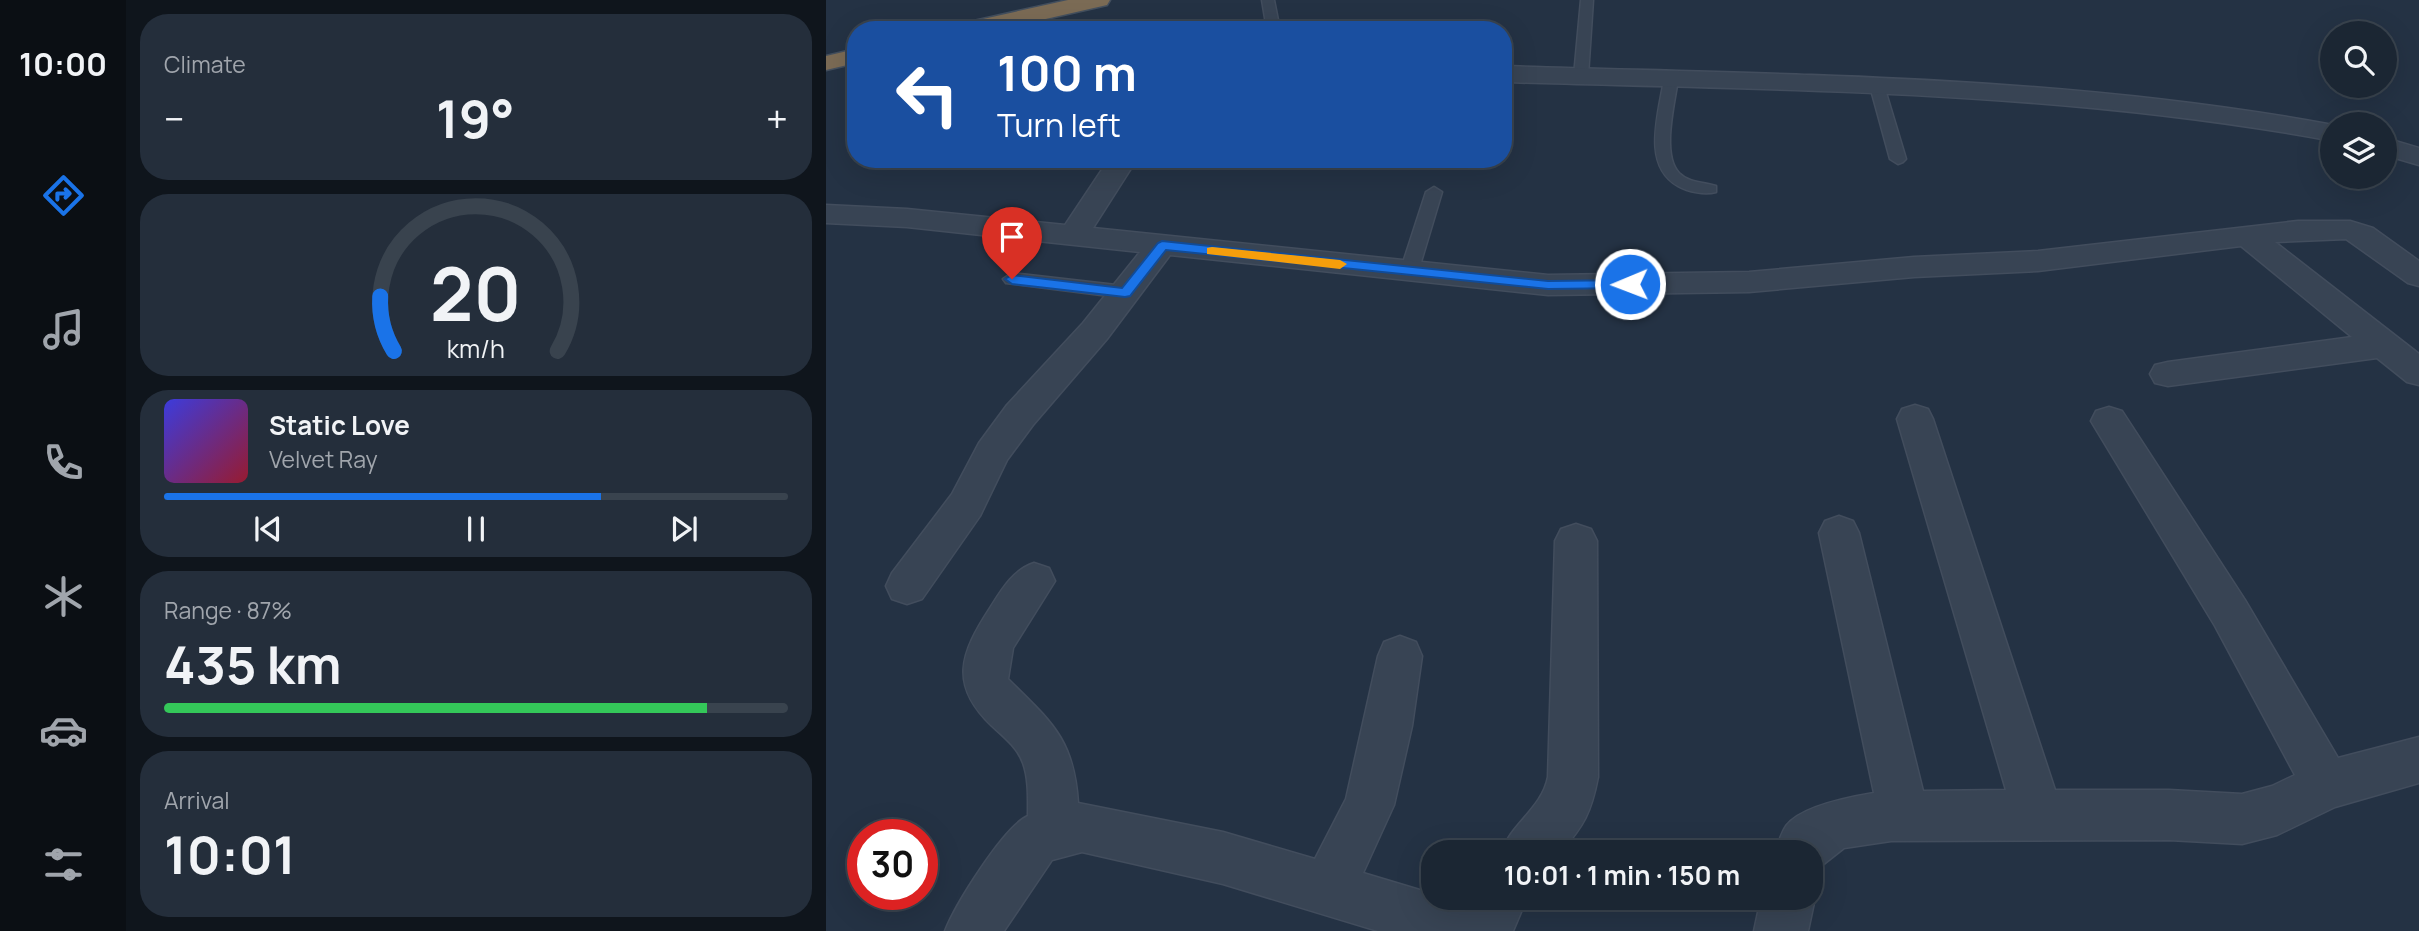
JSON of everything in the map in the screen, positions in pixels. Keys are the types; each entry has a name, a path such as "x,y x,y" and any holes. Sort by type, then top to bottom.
{"highway":[{"path":"1004,21 1099,0"},
{"path":"826,63 847,58"}],"street":[{"path":"826,63 847,62"},
{"path":"1512,75 2044,94 2242,116 2320,131"},
{"path":"2397,150 2419,157"},
{"path":"1073,236 1117,168"},
{"path":"826,214 907,218 1548,285 1749,282 1914,267 2038,261 2298,230 2350,230 2362,235 2419,276"},
{"path":"2249,237 2419,373"},
{"path":"907,586 967,505 992,453 1006,434 1162,245"},
{"path":"2168,374 2385,345"},
{"path":"1915,419 2038,816"},
{"path":"2109,421 2230,613 2327,785"},
{"path":"1839,533 1904,816"},
{"path":"1540,840 1567,807 1573,777 1576,541"},
{"path":"1034,581 994,639 985,660 986,683 989,693 1016,716 1043,751 1051,782 1053,832"},
{"path":"1328,890 1369,805 1388,726 1400,656"},
{"path":"1810,840 1844,823 1904,816 2169,815 2242,819 2277,810 2327,785 2419,760"},
{"path":"972,931 1026,850 1037,838 1082,827 1223,858 1467,931"},
{"path":"1486,931 1495,910"},
{"path":"1781,931 1785,910"}],"lane":[{"path":"1268,0 1273,21"},
{"path":"1581,76 1587,0"},
{"path":"1671,79 1662,162 1671,177 1684,186 1710,190"},
{"path":"1877,86 1898,159"},
{"path":"1409,272 1434,192"},
{"path":"1012,279 1125,292"}],"slow traffic":[{"path":"1212,251 1340,264"}],"route":[{"path":"1012,279 1125,292 1162,245 1548,285 1630,284"}]}
